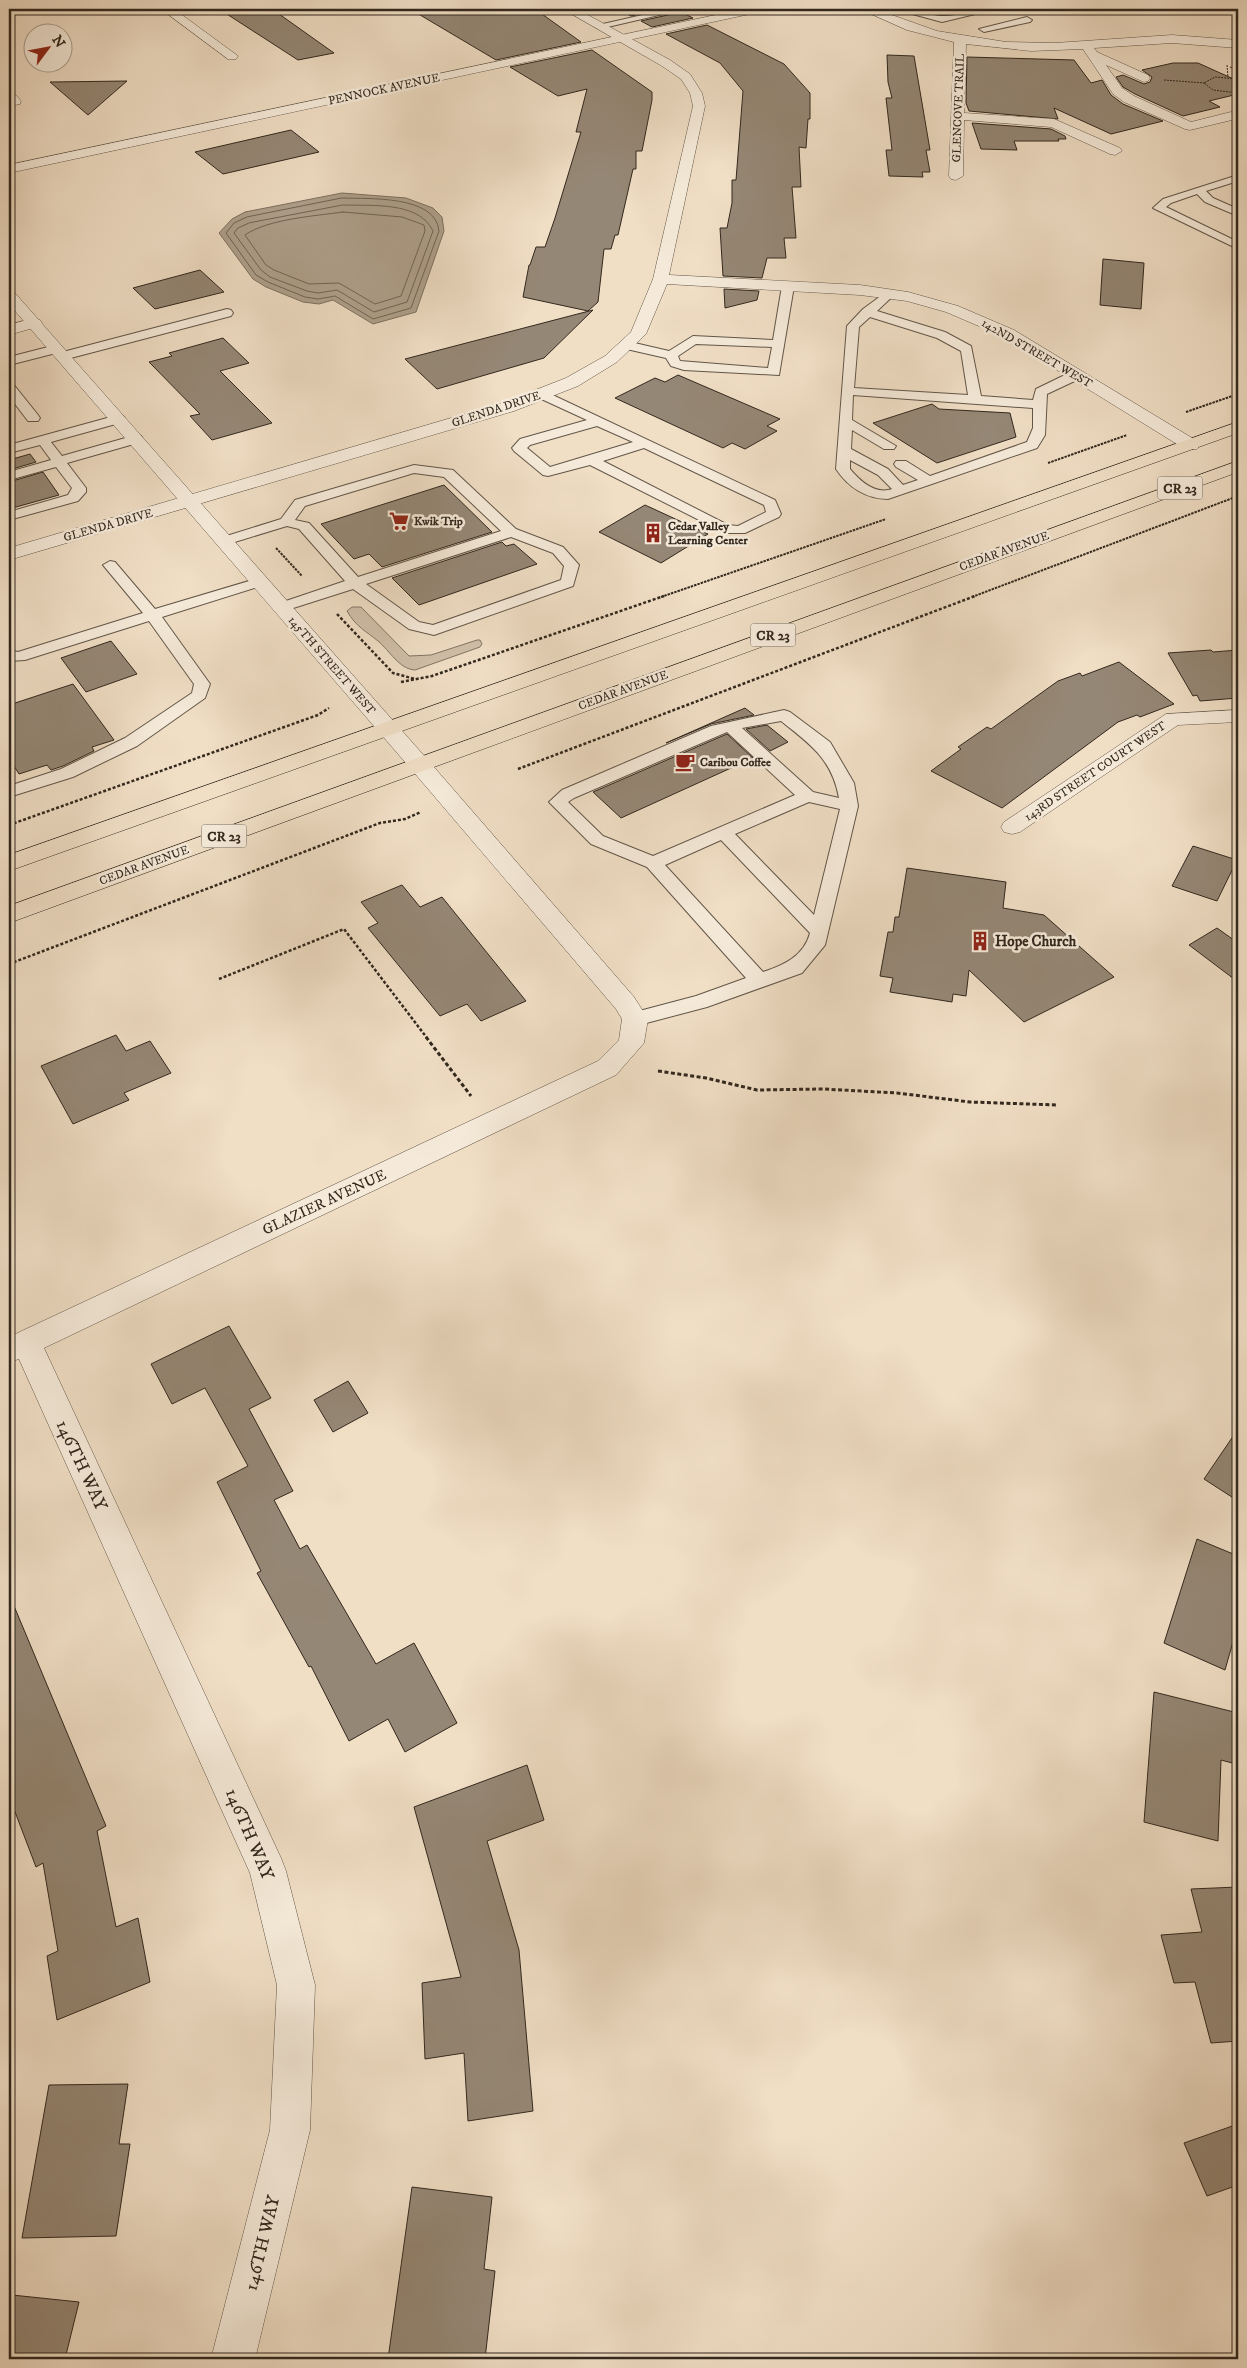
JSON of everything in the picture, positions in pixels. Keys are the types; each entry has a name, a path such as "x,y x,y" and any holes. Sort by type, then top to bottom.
{"highway":[{"name":"CR 23","path":"9,863 1238,427"},
{"name":"CEDAR AVENUE","path":"9,915 419,764 1236,470"}],"street":[{"path":"166,9 232,56"},
{"name":"GLENDA DRIVE","path":"9,554 508,407 572,382 611,359 638,334 661,279 699,106 696,93 686,77 666,63 568,9"},
{"name":"PENNOCK AVENUE","path":"9,169 759,9"},
{"path":"866,9 911,28 960,40 1022,46 1089,50 1188,39 1238,44 1228,62"},
{"name":"GLENCOVE TRAIL","path":"956,176 960,40"},
{"path":"1089,50 1144,78"},
{"path":"1089,50 1117,91 1129,99 1190,126 1231,116"},
{"path":"957,116 1037,120 1054,123 1116,151"},
{"name":"142ND STREET WEST","path":"661,279 889,294 930,302 990,324 1191,444"},
{"name":"145TH STREET WEST","path":"9,295 620,997 633,1031"},
{"path":"9,330 34,323"},
{"name":"143RD STREET COURT WEST","path":"1012,827 1173,719 1238,716"},
{"name":"GLAZIER AVENUE","path":"17,1346 607,1068 633,1031"},
{"name":"146TH WAY","path":"17,1346 268,1870 296,1985 290,2130 233,2359"}],"lane":[{"path":"599,26 681,9"},
{"path":"908,10 942,19 992,9"},
{"path":"984,29 1027,20"},
{"path":"1238,178 1167,201 1159,208 1238,246"},
{"path":"1218,184 1238,190"},
{"path":"1199,190 1209,200 1238,213"},
{"path":"671,355 675,363 684,366 774,372 788,286"},
{"path":"889,294 853,326 844,451 863,472 886,487 900,491 1032,445 1038,441 1040,435 1038,404 1041,392 1076,375"},
{"path":"867,312 940,335 967,349 975,400"},
{"path":"9,361 60,353 227,313"},
{"path":"626,345 671,355 693,340 779,344"},
{"path":"9,388 33,418"},
{"path":"847,391 1038,404"},
{"path":"542,394 770,503 774,514 740,530 725,529 592,460"},
{"path":"9,449 118,419"},
{"path":"845,420 885,448 864,433"},
{"path":"599,421 525,442 519,448 548,472 645,443"},
{"path":"9,516 73,498 79,492 80,488 43,440"},
{"path":"9,476 136,440"},
{"path":"929,481 906,463 929,481"},
{"path":"225,541 286,522 304,526 356,584 414,626 434,630 568,583 572,564 558,550 511,532 448,473 414,469 300,503 286,522"},
{"path":"282,607 511,532"},
{"path":"9,792 67,772 131,742 199,694 202,684 152,615 110,564"},
{"path":"9,654 11,657 19,657 260,582"},
{"path":"633,1031 700,1002 760,981 795,968 816,945 849,806 845,783 824,746 784,715 717,730 568,794 558,802 596,840 653,862 760,981"},
{"path":"730,726 807,796 849,806"},
{"path":"653,862 807,796"},
{"path":"723,832 819,931"}],"path":[{"path":"1102,14 1124,9"},
{"path":"1228,62 1238,70"},
{"path":"1228,62 1228,77"},
{"path":"1165,77 1173,80 1183,78"},
{"path":"1204,83 1209,78 1228,77 1238,79"},
{"path":"1159,79 1204,83 1213,90 1238,93"},
{"path":"1048,463 1132,434 1155,422 1238,394"},
{"path":"518,769 1238,496"},
{"path":"401,682 432,676 889,518"},
{"path":"9,825 318,715 329,708"},
{"path":"9,964 380,822 395,819 407,820 421,812"},
{"path":"219,979 344,929 471,1096"},
{"path":"658,1071 706,1078 757,1090 824,1089 897,1093 970,1102 1058,1105"}],"shaded area":[{"path":"352,607 361,607 409,656 431,655 477,640 480,640 482,644 480,647 415,670 409,669 399,663 378,641 354,621 347,611"}],"water":[{"path":"342,193 406,198 433,208 442,217 444,231 416,312 373,324 333,300 319,304 303,302 266,287 253,279 219,233 232,219 245,212"}],"building":[{"path":"219,9 272,9 334,53 298,60"},
{"path":"410,9 535,9 581,42 496,60"},
{"path":"618,9 662,9 631,16"},
{"path":"681,12 693,18 652,27 641,21"},
{"path":"707,25 784,64 810,93 810,119 808,119 806,148 799,147 801,187 792,187 796,238 784,238 786,258 767,258 762,278 723,276 720,228 727,228 732,203 732,180 736,180 743,91 720,63 666,34"},
{"path":"592,50 652,92 652,100 642,151 636,151 636,169 633,169 618,235 615,235 611,249 604,249 598,302 588,311 523,297 529,265 536,247 545,247 555,218 581,132 576,132 587,89 558,96 510,67"},
{"path":"887,55 914,56 930,150 926,150 930,172 922,172 923,177 889,176 886,150 892,150 886,98 892,98 888,82"},
{"path":"967,57 1074,60 1091,83 1102,80 1111,95 1123,104 1163,121 1111,134 1054,108 1058,119 969,111 966,103"},
{"path":"1173,63 1198,63 1238,81 1238,94 1209,101 1220,107 1183,116 1135,94 1123,87 1116,77 1123,75 1144,84 1150,82 1152,77 1142,70"},
{"path":"127,81 88,115 50,82"},
{"path":"972,123 1051,129 1065,136 1066,139 1058,139 1059,141 1014,141 1017,150 981,149"},
{"path":"291,130 319,152 223,174 195,152"},
{"path":"1103,259 1144,263 1141,309 1100,305"},
{"path":"200,270 224,292 155,309 133,288"},
{"path":"724,289 759,291 757,300 725,308"},
{"path":"593,310 544,358 437,389 405,359"},
{"path":"223,338 249,363 220,371 272,423 212,440 190,416 200,414 149,362 172,356 169,353"},
{"path":"678,375 780,419 767,426 777,431 745,449 732,443 723,448 615,398 655,378 665,382"},
{"path":"932,404 939,409 1010,413 1016,437 937,463 873,423"},
{"path":"30,454 36,462 9,470 9,460"},
{"path":"43,472 59,495 9,509 9,482"},
{"name":"Kwik Trip","path":"444,485 492,532 382,567 369,554 354,559 321,524"},
{"name":"Cedar Valley Learning Center","path":"645,505 708,534 661,563 599,532"},
{"name":"Kwik Trip","path":"502,542 506,546 514,544 537,564 419,605 392,578"},
{"path":"111,641 137,674 86,692 61,658"},
{"path":"1211,650 1213,652 1238,650 1238,698 1200,701 1197,695 1193,696 1168,653"},
{"path":"1119,662 1174,704 1140,717 1137,715 1118,722 1002,808 931,771 961,749 958,747 987,727 991,729 1058,681 1080,673 1082,676"},
{"path":"73,684 114,740 92,747 94,751 63,766 51,770 47,765 19,774 9,758 9,705"},
{"path":"745,708 754,715 711,724 666,743"},
{"path":"767,725 788,742 770,751 746,729"},
{"path":"727,734 753,758 621,818 593,792"},
{"path":"1193,846 1237,860 1217,901 1172,886"},
{"name":"Hope Church","path":"907,868 1006,882 1003,908 1044,915 1114,977 1024,1022 969,970 966,996 953,994 952,1002 890,992 893,978 880,976 888,932 893,932 895,917 899,917"},
{"path":"402,885 420,907 442,897 526,1001 481,1021 467,1004 440,1016 368,928 378,923 361,902"},
{"path":"1217,928 1238,943 1238,982 1189,945"},
{"path":"116,1035 126,1051 150,1041 171,1073 124,1093 129,1100 73,1124 41,1066"},
{"path":"229,1326 271,1398 249,1409 293,1491 274,1500 300,1549 307,1545 376,1664 414,1643 457,1723 405,1752 388,1719 349,1741 311,1666 309,1667 257,1573 261,1571 217,1482 248,1466 205,1388 172,1404 151,1364"},
{"path":"348,1381 368,1413 333,1432 314,1400"},
{"path":"1238,1429 1238,1501 1204,1479"},
{"path":"1197,1539 1238,1556 1238,1624 1225,1670 1164,1643"},
{"path":"9,1594 106,1826 97,1831 116,1927 138,1918 150,1982 57,2020 47,1956 58,1951 43,1863 36,1867 9,1796"},
{"path":"1154,1692 1238,1713 1236,1764 1221,1760 1218,1841 1144,1822"},
{"path":"527,1765 544,1820 487,1841 519,1950 533,2111 468,2121 464,2053 425,2059 422,1983 461,1977 414,1807"},
{"path":"1238,1887 1238,2041 1211,2043 1195,1982 1174,1983 1161,1935 1202,1932 1191,1889"},
{"path":"128,2084 119,2144 130,2144 116,2236 22,2238 49,2085"},
{"path":"1238,2124 1238,2185 1207,2196 1184,2143"},
{"path":"412,2187 492,2197 484,2269 495,2271 485,2359 388,2359"},
{"path":"12,2295 79,2302 65,2359 9,2359 9,2308"}],"place":[{"name":"Kwik Trip","path":"399,521"},
{"name":"Cedar Valley Learning Center","path":"653,533"},
{"name":"Caribou Coffee","path":"685,762"},
{"name":"Hope Church","path":"980,941"}]}
